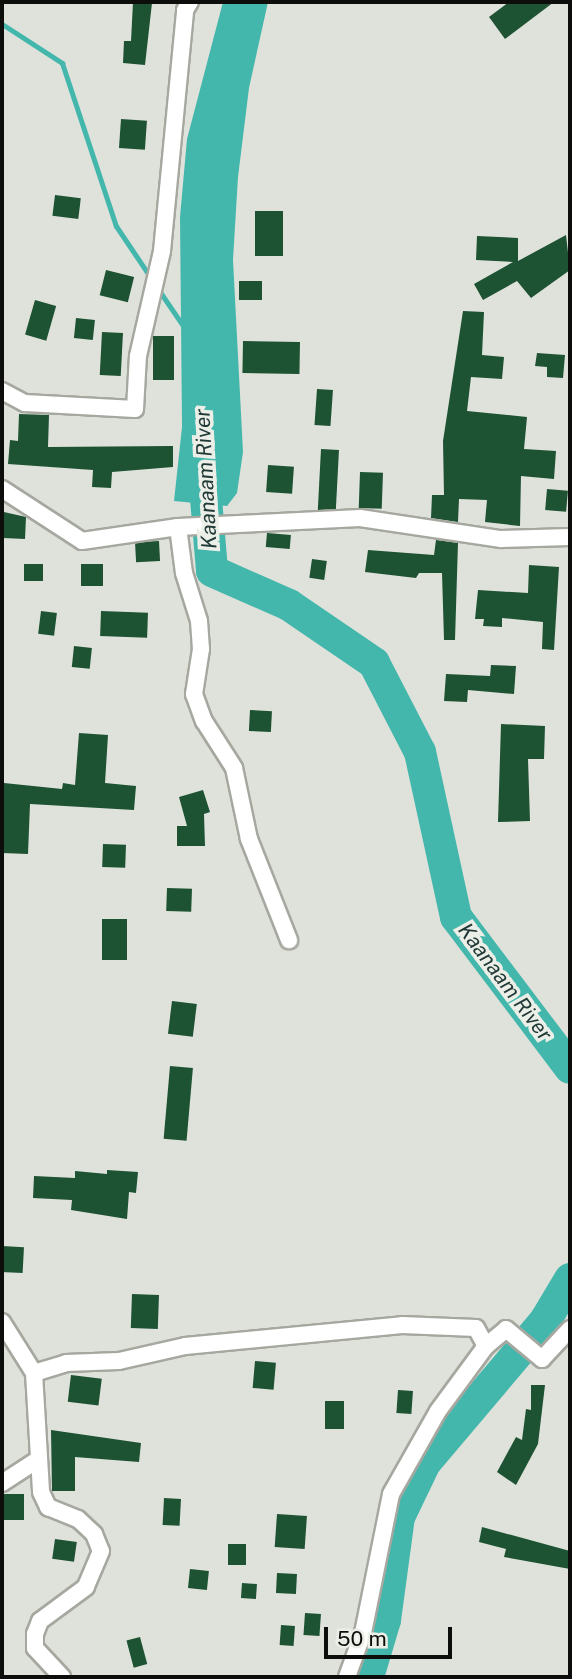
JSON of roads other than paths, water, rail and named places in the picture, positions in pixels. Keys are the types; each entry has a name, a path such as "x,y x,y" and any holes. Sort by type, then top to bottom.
{"street":[{"path":"2,391 25,403 135,409 138,356 158,269 185,10 190,2"},
{"path":"2,489 82,541 178,527 360,518 501,539 570,537"},
{"path":"178,527 184,573 199,621 201,649 194,694 204,721 234,768 250,839 289,940"},
{"path":"2,1322 34,1373 41,1492 48,1507 78,1520 94,1534 101,1552 86,1587 40,1621 35,1633 36,1648 62,1677"},
{"path":"34,1373 66,1363 119,1361 185,1346 402,1325 475,1328 486,1346"},
{"path":"347,1677 363,1633 391,1494 438,1411 486,1346 506,1329 542,1359 570,1329"},
{"path":"2,1483 38,1459"}],"water":[{"path":"223,2 268,2 249,88 238,177 233,260 243,452 237,493 227,506 174,501 182,427 180,217 187,139"}],"waterway":[{"path":"2,24 62,63 116,226 151,278"},
{"path":"158,289 186,330"},
{"name":"Kaanaam River","path":"203,463 212,571 289,605 374,663 420,752 456,917 570,1068"},
{"name":"Kaanaam River","path":"368,1677 385,1620 399,1517 425,1463 545,1321 570,1279"}]}
